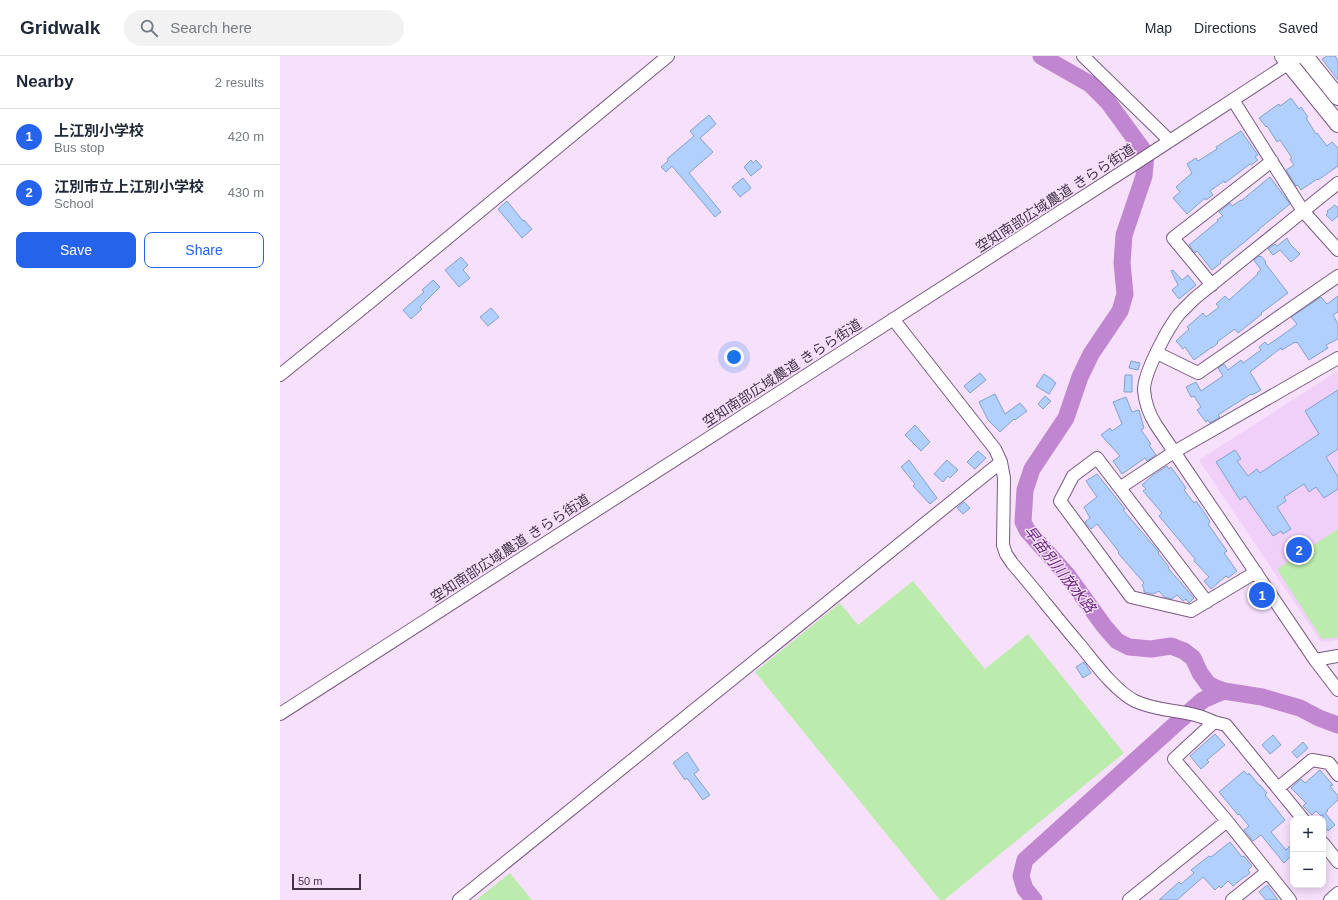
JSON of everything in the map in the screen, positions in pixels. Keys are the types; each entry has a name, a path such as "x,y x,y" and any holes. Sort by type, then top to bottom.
{"main road":[{"path":"1305,56 1338,97"},
{"path":"1291,58 1338,124"}],"street":[{"path":"280,375 668,56"},
{"path":"1083,56 1170,141"},
{"name":"空知南部広域農道 きらら街道","path":"280,714 1170,141 1233,100 1291,58"},
{"path":"1233,100 1303,211 1338,250"},
{"path":"1212,285 1173,238 1272,161"},
{"path":"1336,188 1303,211 1194,298 1168,330 1147,372 1144,388 1149,413 1174,452 1315,660 1338,689"},
{"path":"1157,353 1198,372 1338,276"},
{"path":"893,319 995,449 1001,462 1004,478 1003,545 1006,554 1012,563 1103,673 1122,691 1135,700 1150,706 1182,711 1226,725 1301,816"},
{"path":"1121,487 1174,452 1338,358"},
{"path":"1207,602 1121,487 1097,458 1073,476 1060,501 1131,597 1191,611 1207,602 1256,572"},
{"path":"459,900 1001,462"},
{"path":"1315,660 1338,656"},
{"path":"1214,722 1174,759 1290,900"},
{"path":"1278,788 1312,760 1329,763 1338,775"},
{"path":"1129,900 1227,822"},
{"path":"1326,847 1338,862"},
{"path":"1232,900 1267,872"},
{"path":"1330,900 1338,893"}],"shaded area":[{"path":"1338,371 1338,640 1321,642 1199,460"}],"green space":[{"path":"1338,529 1338,637 1322,639 1277,569"},
{"path":"913,581 985,669 1028,634 1124,753 944,900 940,900 755,672 840,603 858,625"},
{"path":"510,873 532,900 476,900"}],"building":[{"path":"1327,56 1335,56 1338,61 1338,80 1322,59"},
{"path":"1291,98 1299,109 1301,107 1308,117 1306,118 1316,134 1317,133 1327,146 1332,142 1338,148 1338,166 1301,190 1298,185 1296,186 1286,170 1294,165 1290,159 1292,158 1280,140 1277,142 1267,126 1266,127 1259,118 1279,104 1280,106"},
{"path":"709,115 716,124 700,138 713,152 689,173 721,212 715,217 672,166 666,172 661,167 668,161 667,159 694,136 690,131"},
{"path":"1241,131 1258,155 1255,157 1258,160 1251,165 1250,164 1225,183 1224,181 1210,191 1213,195 1206,200 1205,198 1187,214 1173,198 1180,192 1176,187 1192,173 1187,164 1196,158 1198,161"},
{"path":"751,160 753,163 756,160 762,167 751,176 744,167"},
{"path":"1270,177 1290,204 1212,270 1197,251 1195,253 1189,245 1223,216 1219,212 1230,203 1232,206 1241,201"},
{"path":"743,178 751,188 740,197 732,187"},
{"path":"507,201 523,221 524,220 532,229 522,238 498,209"},
{"path":"1335,205 1338,208 1338,216 1332,221 1326,215 1328,213 1327,211"},
{"path":"1287,238 1290,244 1300,254 1291,262 1280,250 1273,255 1268,249 1275,244 1277,246"},
{"path":"1261,256 1266,262 1265,263 1288,293 1261,313 1262,314 1238,333 1235,329 1217,342 1218,343 1212,348 1194,360 1185,347 1183,349 1176,341 1189,329 1187,327 1203,313 1206,317 1219,307 1216,304 1225,296 1229,300 1258,274 1257,273 1261,270 1254,260"},
{"path":"461,257 468,265 463,270 470,278 459,287 445,270"},
{"path":"1173,270 1182,280 1188,275 1196,285 1179,299 1172,290 1178,285 1171,271"},
{"path":"433,280 440,287 420,307 422,309 411,319 403,310 424,292 422,290"},
{"path":"1338,296 1338,312 1333,315 1338,324 1338,339 1326,345 1328,348 1309,360 1297,342 1282,350 1281,348 1250,372 1261,390 1252,395 1251,394 1218,415 1220,417 1210,423 1208,420 1206,422 1197,410 1201,407 1194,396 1191,397 1186,387 1196,382 1201,391 1223,376 1218,368 1224,364 1228,370 1241,360 1243,363 1261,350 1259,347 1265,342 1268,345 1291,329 1297,324 1291,317 1321,297 1327,304"},
{"path":"491,308 499,317 488,326 480,317"},
{"path":"1131,361 1140,363 1138,370 1129,368"},
{"path":"980,373 986,380 970,393 964,386"},
{"path":"1044,374 1056,383 1049,394 1036,386"},
{"path":"1125,375 1132,375 1132,392 1124,392"},
{"path":"1338,390 1338,449 1326,457 1338,477 1338,489 1324,498 1316,487 1309,492 1304,484 1284,497 1286,501 1277,507 1291,529 1283,534 1281,531 1273,536 1245,496 1240,500 1216,462 1235,450 1241,459 1237,461 1248,476 1257,469 1260,473 1319,434 1305,411"},
{"path":"995,394 1005,414 1020,403 1027,411 1015,420 1014,419 1000,432 988,420 979,402"},
{"path":"1045,396 1051,401 1043,409 1038,404"},
{"path":"1126,397 1132,412 1139,410 1144,428 1141,430 1151,444 1149,445 1156,455 1147,461 1145,458 1122,474 1113,461 1120,456 1101,435 1110,428 1112,431 1122,424 1113,402"},
{"path":"915,425 930,442 921,451 905,435"},
{"path":"978,451 986,458 975,469 967,462"},
{"path":"909,460 937,498 930,504 913,486 915,484 901,467"},
{"path":"947,460 958,470 950,478 948,476 943,482 934,474"},
{"path":"1167,466 1169,469 1171,467 1186,488 1184,490 1194,503 1196,501 1206,515 1210,522 1208,524 1227,551 1224,553 1237,571 1228,578 1226,576 1211,589 1204,581 1209,577 1194,561 1195,559 1159,516 1162,513 1143,491 1146,489 1142,485"},
{"path":"1097,474 1125,509 1123,510 1159,552 1158,553 1169,567 1168,568 1194,598 1189,603 1186,599 1183,601 1177,595 1172,599 1164,597 1159,591 1153,594 1144,592 1142,585 1144,583 1118,553 1119,552 1097,524 1091,529 1085,522 1090,518 1084,507 1097,497 1086,481"},
{"path":"964,502 970,508 963,514 957,508"},
{"path":"1084,662 1091,673 1083,678 1076,667"},
{"path":"1215,734 1225,745 1207,760 1209,762 1201,769 1190,756"},
{"path":"1273,735 1281,745 1270,754 1262,745"},
{"path":"1303,742 1308,748 1297,758 1292,752"},
{"path":"687,752 699,770 694,774 710,795 703,800 687,778 685,780 673,763"},
{"path":"1320,770 1333,785 1330,786 1338,796 1338,800 1325,813 1335,825 1328,831 1326,829 1326,816 1323,816 1323,814 1321,816 1316,811 1312,815 1303,806 1306,803 1291,788 1301,779 1305,783"},
{"path":"1244,771 1248,775 1249,773 1260,785 1267,793 1265,795 1285,820 1271,832 1286,850 1290,846 1290,857 1284,863 1261,835 1253,841 1244,830 1249,826 1219,792"},
{"path":"1230,842 1242,857 1244,856 1252,866 1248,870 1250,873 1233,886 1228,881 1221,888 1219,886 1215,890 1203,877 1177,900 1159,900 1179,882 1181,884 1194,873 1191,870"},
{"path":"1267,885 1278,900 1266,900 1259,892"}],"waterway":[{"name":"早苗別川放水路","path":"1041,56 1090,84 1108,102 1146,154 1144,176 1124,235 1122,263 1125,294 1120,311 1091,354 1080,377 1066,418 1032,469 1025,490 1023,522 1027,530 1068,576 1104,626 1117,641 1129,647 1151,649 1171,646 1184,651 1193,658 1200,673 1208,684 1216,688 1224,691 1262,697 1300,708 1319,718 1338,725"},
{"path":"1034,900 1025,889 1021,876 1025,860 1203,700 1224,691"}],"place":[{"name":"江別市立上江別小学校","path":"1299,550"},
{"name":"上江別小学校","path":"1262,595"}]}
